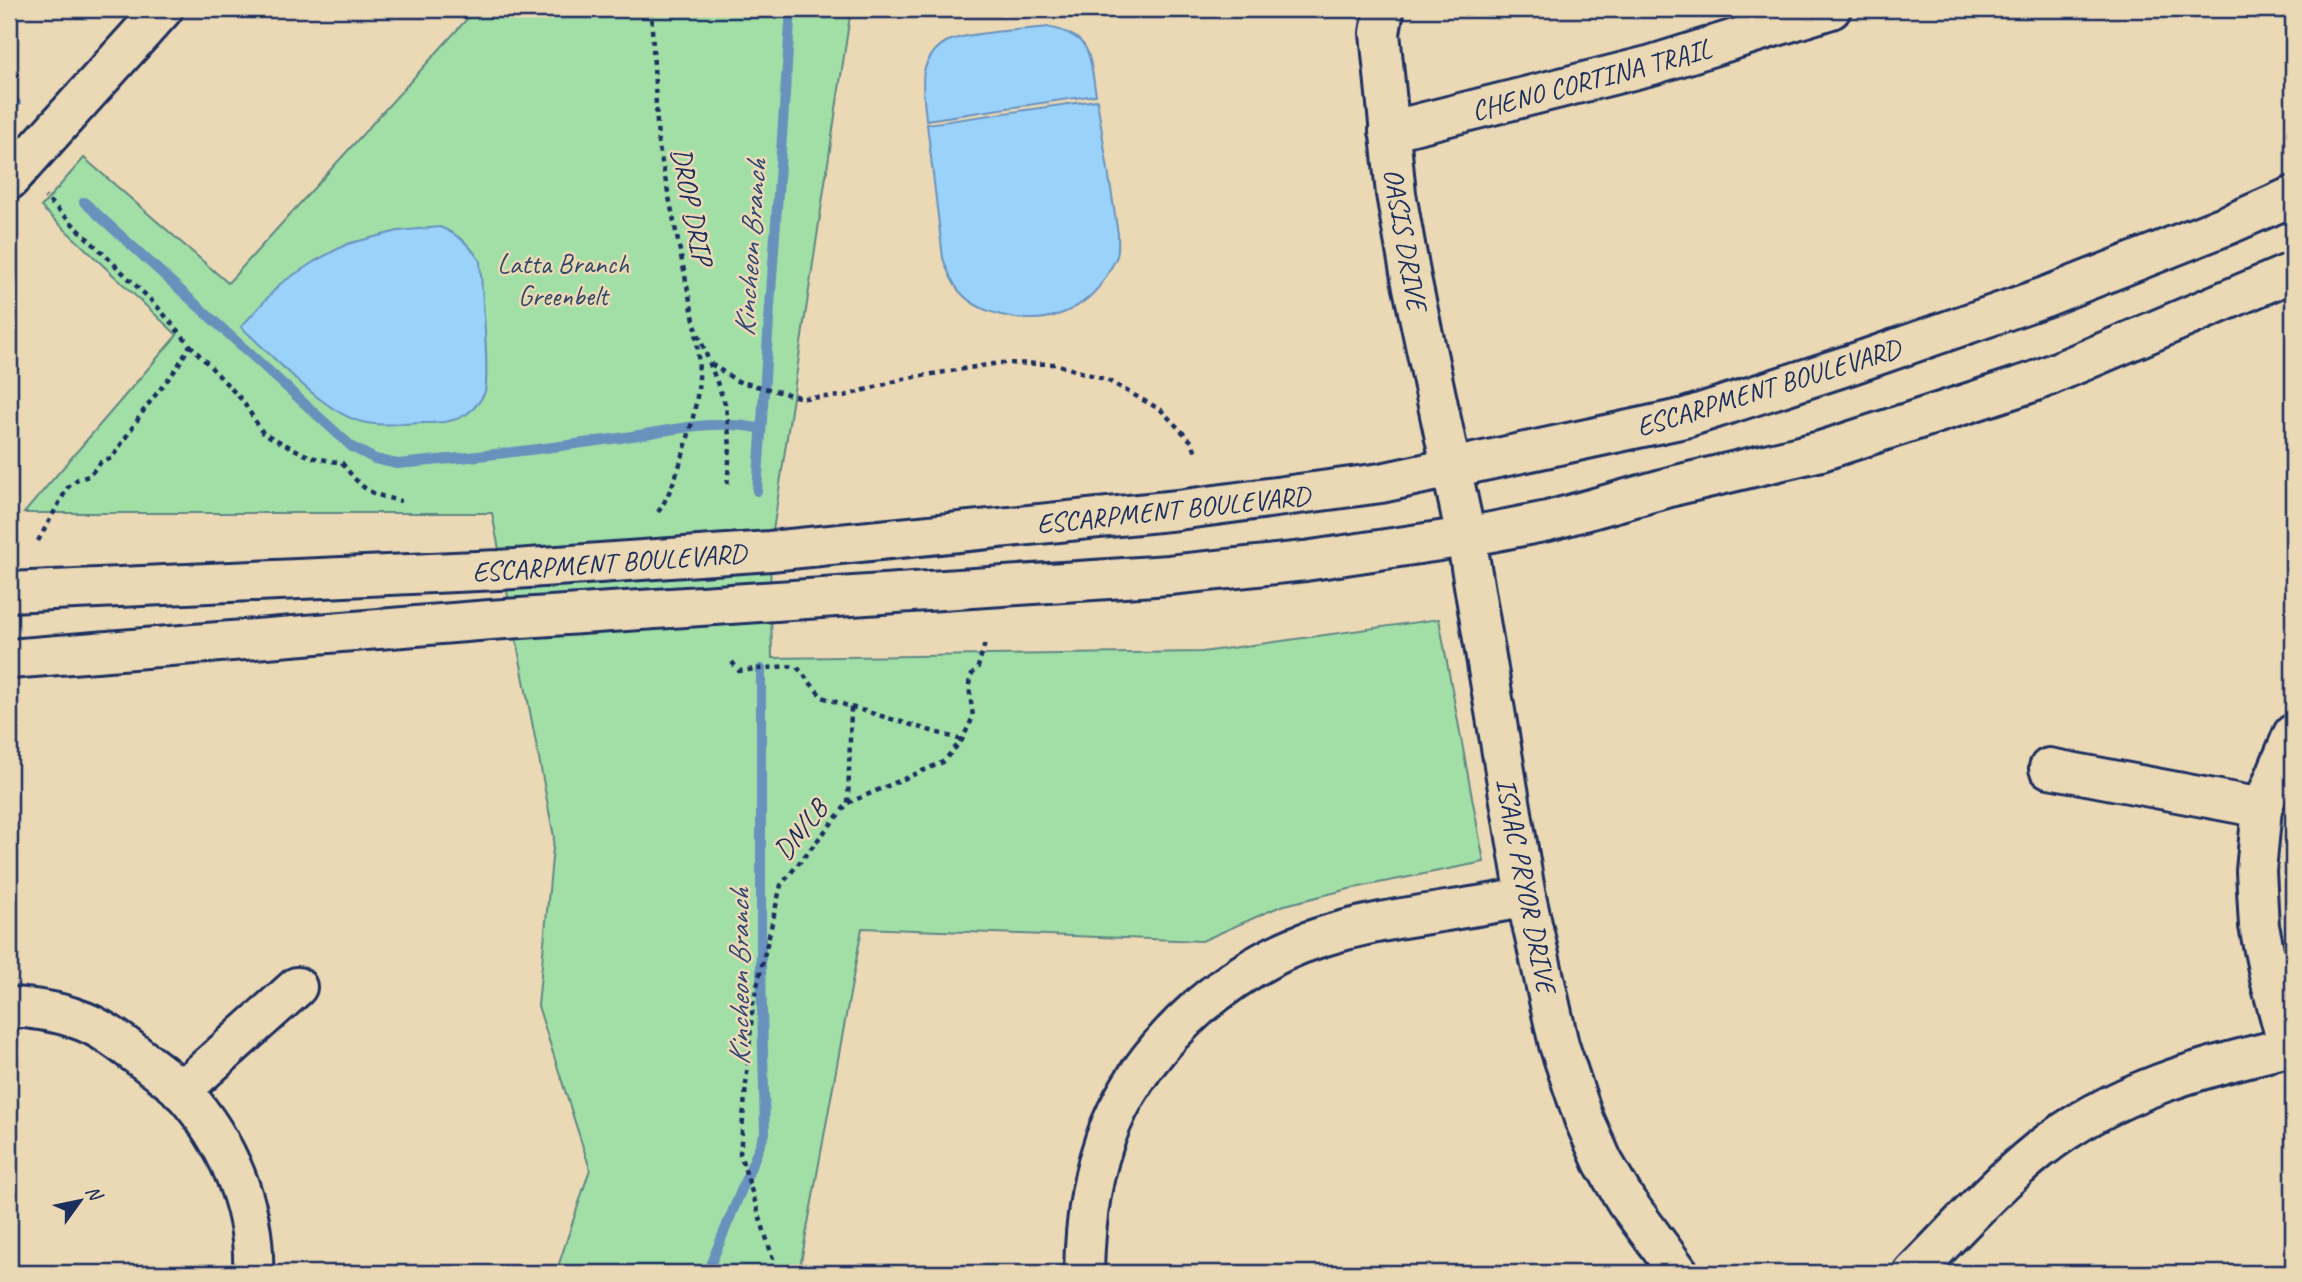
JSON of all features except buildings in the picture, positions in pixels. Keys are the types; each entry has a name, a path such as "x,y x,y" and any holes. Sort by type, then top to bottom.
{"main road":[{"path":"25,187 163,9"},
{"name":"OASIS DRIVE","path":"1384,9 1380,33 1396,194 1411,278 1452,467"},
{"name":"CHENO CORTINA TRAIL","path":"1389,131 1652,65 1831,9"},
{"name":"ESCARPMENT BOULEVARD","path":"9,592 499,570 770,551 1178,510 1381,484 1685,418 2045,297 2293,196"},
{"name":"ESCARPMENT BOULEVARD","path":"9,659 476,621 1169,575 1305,561 1466,537 1548,521 1676,485 1834,447 2036,381 2293,272"},
{"name":"ISAAC PRYOR DRIVE","path":"1452,467 1526,897 1559,1045 1584,1119 1603,1162 1626,1201 1679,1273"},
{"path":"1913,1273 2007,1177 2081,1121 2141,1090 2182,1074 2291,1046 2270,979 2259,926 2256,871 2262,808 2293,734"},
{"path":"2049,768 2262,808"},
{"path":"1084,1273 1089,1206 1099,1159 1125,1093 1147,1060 1175,1029 1213,995 1246,971 1287,949 1318,938 1355,927 1526,897"},
{"path":"181,1091 297,987"},
{"path":"9,1007 46,1010 79,1019 102,1030 181,1091 205,1119 234,1168 251,1236 253,1273"}],"path":[{"name":"DROP DRIP","path":"652,9 658,143 695,325 726,407 730,447 727,489"},
{"path":"25,187 156,305 242,400 263,433 310,457 342,463 356,482 373,495 401,501"},
{"path":"658,512 673,483 695,406 699,380 695,325"},
{"path":"38,541 68,487 78,479 89,476 101,462 112,458 146,407 176,369 190,345"},
{"path":"711,365 737,381 803,398 844,396 903,379 999,363 1055,364 1107,380 1161,410 1193,443 1196,454"},
{"path":"848,803 943,762 962,740 973,717 970,677 978,667 985,643"},
{"path":"732,662 739,671 797,667 822,697 962,740"},
{"name":"DN/LB","path":"771,1273 773,1259 740,1154 753,1003 781,885 848,803 851,707"}],"green space":[{"name":"Latta Branch Greenbelt","path":"476,9 851,9 770,551 772,658 1202,652 1439,619 1484,862 1349,889 1281,906 1202,941 862,928 799,1273 556,1273 590,1169 538,1006 554,837 492,513 24,513 177,335 41,207 84,158 228,283"}],"water":[{"path":"1048,27 1074,36 1086,49 1096,95 926,120 924,71 932,55 942,45 967,36"},
{"path":"1097,100 1118,234 1117,256 1107,275 1088,298 1064,313 1050,317 1021,319 981,308 956,287 943,258 927,124"},
{"path":"440,227 463,241 480,261 486,385 479,402 460,418 435,423 385,425 362,422 347,416 299,382 241,327 280,284 347,244 398,231"}],"waterway":[{"name":"Kincheon Branch","path":"757,491 791,9"},
{"path":"9,95 16,103"},
{"path":"84,202 352,447 375,459 397,464 451,459 706,425 761,429"},
{"name":"Kincheon Branch","path":"707,1273 765,1133 761,967 761,669"}]}
